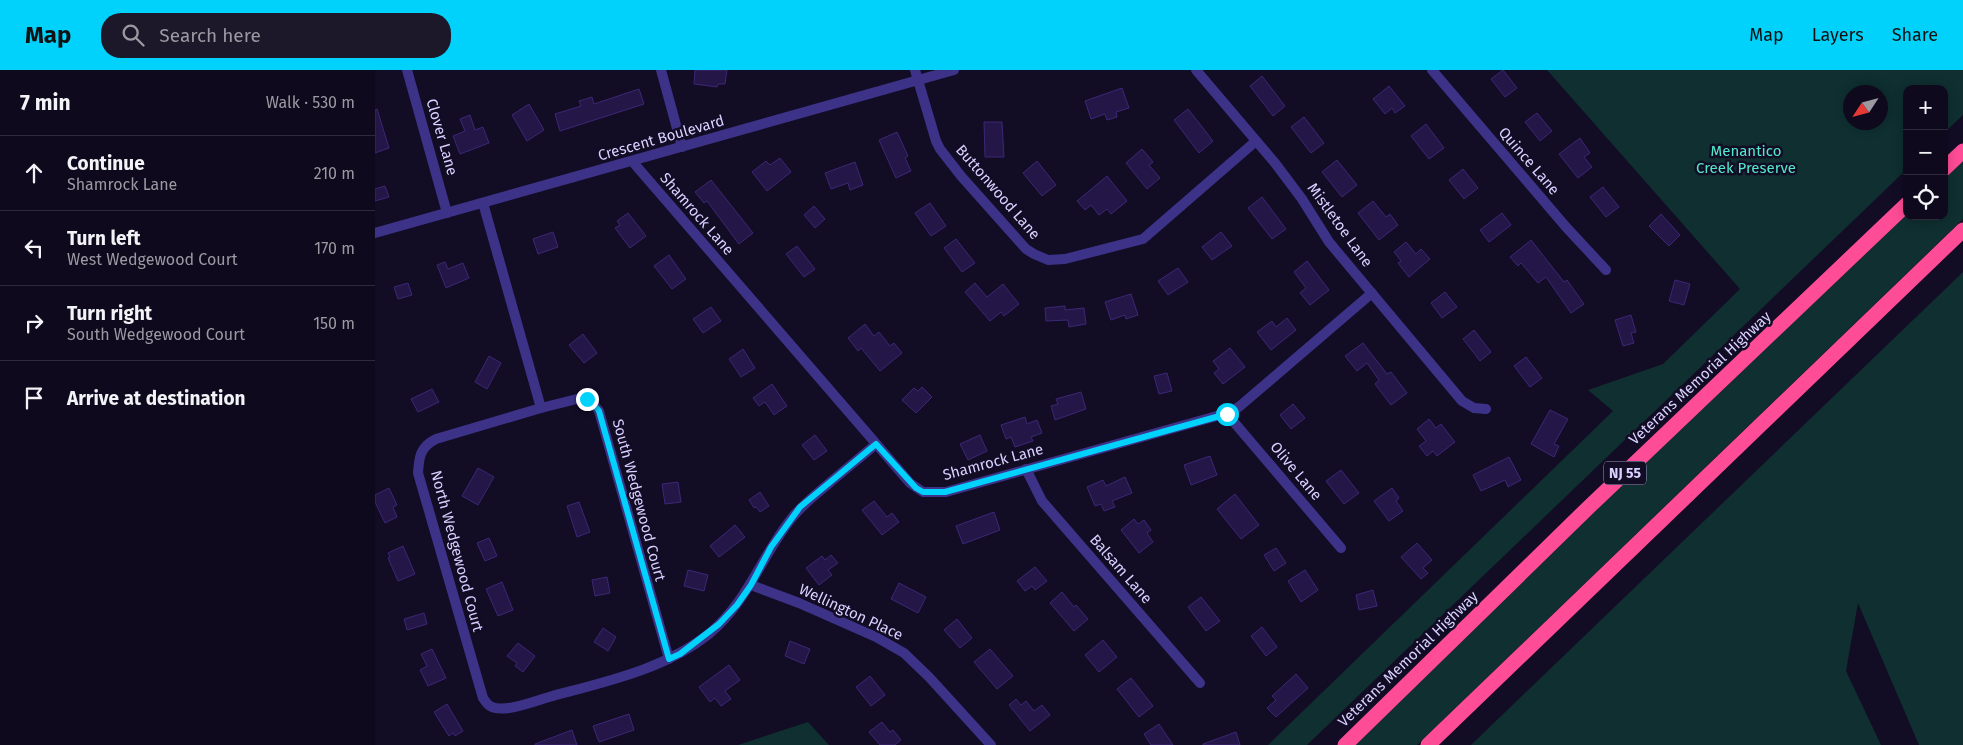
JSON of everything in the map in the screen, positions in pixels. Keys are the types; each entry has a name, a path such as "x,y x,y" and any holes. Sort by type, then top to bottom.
{"highway":[{"path":"1948,165 1963,151"},
{"name":"Veterans Memorial Highway","path":"1345,745 1591,505 1903,208"},
{"path":"1428,745 1963,230"}],"street":[{"name":"Clover Lane","path":"407,70 447,213"},
{"path":"661,70 683,147"},
{"name":"Crescent Boulevard","path":"375,233 683,147 917,75 954,70"},
{"name":"Mistletoe Lane","path":"1196,70 1302,199 1329,242 1462,401 1474,408 1487,409"},
{"name":"Quince Lane","path":"1432,70 1566,227 1606,270"},
{"name":"Buttonwood Lane","path":"917,75 940,149 961,176 1026,249 1048,260 1065,259 1143,239 1256,141"},
{"name":"Shamrock Lane","path":"632,161 911,484 923,492 945,492 1227,414 1241,406 1371,293"},
{"path":"483,203 541,408"},
{"name":"South Wedgewood Court","path":"541,408 581,398 591,401 599,411 669,659"},
{"name":"North Wedgewood Court","path":"541,408 436,439 428,443 420,454 418,473 484,699 489,706 495,708 517,706 627,676 669,659"},
{"name":"Olive Lane","path":"1227,414 1341,548"},
{"path":"669,659 680,654 710,633 737,605 751,585 771,547 800,507 876,444"},
{"name":"Balsam Lane","path":"1027,469 1042,501 1200,683"},
{"name":"Wellington Place","path":"751,585 799,603 876,637 904,653 929,676 991,745"}],"green space":[{"name":"Menantico Creek Preserve","path":"1547,70 1963,70 1963,115 1948,129 1948,85 1903,85 1903,173 1307,745 1268,745 1613,411 1588,390 1663,364 1740,289"},
{"path":"1963,161 1963,219 1417,745 1355,745 1596,510 1903,218 1903,220 1948,220 1948,175"},
{"path":"1963,272 1963,745 1919,745 1858,603 1846,671 1881,745 1471,745"},
{"path":"808,722 829,745 738,745"}],"building":[{"path":"695,70 727,70 725,84 718,84 717,87 694,84"},
{"path":"1503,70 1517,88 1505,97 1491,79"},
{"path":"1262,76 1285,106 1273,116 1250,86"},
{"path":"1389,86 1405,106 1395,113 1392,108 1385,114 1373,99"},
{"path":"1122,88 1129,108 1116,112 1117,117 1107,120 1105,114 1091,119 1085,101"},
{"path":"639,89 644,104 560,131 555,114 581,106 579,101 592,97 594,104"},
{"path":"529,104 544,130 527,141 512,115"},
{"path":"377,109 389,148 375,153 375,110"},
{"path":"1188,109 1213,141 1199,153 1174,120"},
{"path":"1537,113 1552,131 1540,141 1525,122"},
{"path":"470,115 475,130 483,127 489,143 460,154 453,136 465,131 460,119"},
{"path":"1304,117 1324,143 1311,153 1291,127"},
{"path":"984,122 1002,122 1004,157 985,157"},
{"path":"1426,124 1444,148 1429,159 1411,136"},
{"path":"897,132 908,156 905,158 911,171 896,178 879,140"},
{"path":"1580,138 1590,153 1584,157 1592,167 1578,178 1559,154"},
{"path":"1142,149 1153,162 1149,165 1160,178 1147,189 1126,163"},
{"path":"780,158 791,172 767,191 752,172 766,161 770,165"},
{"path":"1337,160 1357,185 1342,197 1322,172"},
{"path":"1037,161 1056,185 1042,196 1023,173"},
{"path":"855,162 863,185 850,190 848,183 831,189 825,173"},
{"path":"1463,169 1478,188 1464,199 1449,180"},
{"path":"1107,176 1127,201 1111,214 1107,209 1099,215 1091,205 1085,210 1077,201"},
{"path":"711,180 753,233 739,244 707,201 704,203 695,192"},
{"path":"385,186 389,197 375,201 375,189"},
{"path":"1603,187 1619,207 1606,217 1590,197"},
{"path":"1262,197 1286,229 1272,239 1248,208"},
{"path":"1373,201 1386,217 1390,214 1398,225 1379,240 1358,213"},
{"path":"930,203 946,226 931,236 915,213"},
{"path":"814,206 825,219 815,228 804,215"},
{"path":"628,213 646,236 630,248 615,228 620,225 617,221"},
{"path":"1502,213 1511,225 1489,242 1480,230"},
{"path":"1661,214 1680,235 1669,246 1649,226"},
{"path":"553,232 558,247 538,254 533,239"},
{"path":"1221,232 1232,246 1212,260 1202,247"},
{"path":"956,239 975,263 962,272 944,248"},
{"path":"1531,240 1564,282 1567,280 1584,304 1571,313 1546,277 1538,283 1521,263 1518,266 1510,257"},
{"path":"1406,242 1416,254 1421,249 1430,259 1409,277 1398,263 1401,261 1394,252"},
{"path":"797,246 815,269 804,277 786,254"},
{"path":"669,255 686,279 672,289 654,266"},
{"path":"1307,261 1329,290 1310,305 1300,293 1306,288 1294,272"},
{"path":"445,262 448,269 463,263 469,278 446,288 437,265"},
{"path":"1178,268 1188,282 1168,295 1158,281"},
{"path":"1675,280 1690,284 1684,305 1669,301"},
{"path":"408,283 412,295 398,299 394,287"},
{"path":"975,283 987,297 1003,284 1019,304 1004,316 1001,312 990,321 965,292"},
{"path":"1445,292 1457,307 1442,318 1431,303"},
{"path":"1131,294 1138,315 1126,319 1125,315 1111,320 1105,302"},
{"path":"1065,306 1065,310 1084,308 1086,324 1069,327 1068,320 1046,321 1045,308"},
{"path":"711,307 721,321 703,333 693,319"},
{"path":"1631,315 1636,332 1631,333 1634,343 1623,346 1615,320"},
{"path":"1287,318 1296,330 1271,350 1257,332 1272,321 1276,327"},
{"path":"865,324 874,336 879,332 890,346 894,343 902,353 880,371 861,348 858,351 848,338"},
{"path":"1474,330 1491,352 1480,361 1463,339"},
{"path":"583,334 597,353 584,363 569,345"},
{"path":"1363,343 1387,374 1391,372 1407,393 1391,405 1375,384 1379,380 1367,363 1357,371 1345,356"},
{"path":"1230,348 1245,367 1223,384 1214,373 1219,369 1213,361"},
{"path":"743,349 755,368 741,377 729,359"},
{"path":"489,356 501,363 487,389 475,382"},
{"path":"1526,357 1542,378 1530,387 1514,366"},
{"path":"1167,373 1172,391 1159,394 1154,376"},
{"path":"772,384 787,406 774,415 765,402 759,406 753,398"},
{"path":"922,387 932,397 916,413 902,400 914,388 918,391"},
{"path":"432,389 439,402 418,412 411,399"},
{"path":"1081,392 1086,409 1055,420 1051,406 1058,404 1056,399"},
{"path":"1293,404 1305,418 1291,429 1280,415"},
{"path":"1550,410 1568,419 1554,444 1559,446 1554,457 1531,444"},
{"path":"1025,417 1027,424 1037,420 1042,433 1031,437 1033,441 1015,447 1011,437 1006,439 1001,425"},
{"path":"1429,419 1436,428 1441,424 1455,442 1437,456 1433,451 1427,456 1419,446 1426,441 1417,429"},
{"path":"815,435 827,451 814,460 802,445"},
{"path":"980,435 987,451 968,460 960,444"},
{"path":"1210,456 1217,475 1191,485 1184,465"},
{"path":"1509,457 1521,480 1508,487 1505,480 1481,491 1473,475"},
{"path":"478,468 494,477 478,505 462,496"},
{"path":"1341,470 1359,493 1344,504 1326,481"},
{"path":"1125,477 1132,493 1112,501 1115,507 1104,511 1101,504 1095,506 1087,487 1103,480 1106,486"},
{"path":"678,482 681,502 665,504 662,484"},
{"path":"389,488 397,505 393,507 397,517 385,523 375,502 375,495"},
{"path":"1392,488 1399,498 1396,501 1403,511 1389,521 1374,501"},
{"path":"760,492 769,506 760,512 756,507 754,508 749,500"},
{"path":"1235,494 1259,525 1241,539 1217,509"},
{"path":"874,501 887,517 892,513 899,522 882,535 862,510"},
{"path":"579,502 590,532 577,537 567,506"},
{"path":"994,512 1000,530 963,544 956,526"},
{"path":"1134,519 1138,524 1144,520 1151,530 1147,533 1153,542 1139,553 1121,530"},
{"path":"735,525 745,537 719,557 710,546"},
{"path":"489,538 497,556 485,561 477,543"},
{"path":"1417,543 1432,560 1423,568 1428,573 1421,579 1401,557"},
{"path":"403,546 415,574 398,581 388,558 390,557 388,553"},
{"path":"1276,548 1286,563 1274,571 1264,555"},
{"path":"831,555 838,563 828,570 832,575 819,585 806,568 822,556 825,560"},
{"path":"1035,567 1047,581 1035,590 1032,586 1025,591 1017,581"},
{"path":"688,570 708,575 704,591 684,586"},
{"path":"1305,570 1318,590 1301,602 1288,581"},
{"path":"607,577 610,593 595,596 592,580"},
{"path":"502,582 513,610 498,616 486,589"},
{"path":"899,583 926,597 918,613 891,599"},
{"path":"1373,590 1377,606 1359,610 1356,595"},
{"path":"1062,592 1074,607 1076,605 1088,619 1074,631 1050,603"},
{"path":"1201,597 1220,621 1206,631 1188,607"},
{"path":"424,613 427,624 407,630 404,619"},
{"path":"957,619 972,638 960,648 944,630"},
{"path":"1262,627 1277,647 1266,656 1251,636"},
{"path":"603,628 616,637 608,651 594,642"},
{"path":"1103,640 1117,657 1099,672 1085,655"},
{"path":"790,641 810,649 804,664 785,656"},
{"path":"518,643 535,656 523,672 515,666 517,663 507,656"},
{"path":"432,649 446,678 428,686 420,670 427,666 421,654"},
{"path":"990,649 1013,676 997,689 974,662"},
{"path":"729,665 740,680 725,691 731,699 721,706 715,698 710,702 699,687"},
{"path":"1296,674 1308,688 1276,717 1267,708 1276,700 1272,696"},
{"path":"870,676 885,695 871,706 856,687"},
{"path":"1131,678 1153,706 1139,717 1117,689"},
{"path":"1016,699 1021,705 1026,701 1034,711 1042,705 1050,715 1030,731 1009,705"},
{"path":"447,704 463,731 455,736 453,733 449,736 434,712"},
{"path":"629,714 634,730 599,742 593,726"},
{"path":"882,722 890,732 893,730 901,740 895,745 880,745 869,732"},
{"path":"1159,724 1173,745 1151,745 1144,734"},
{"path":"572,730 577,745 535,745 535,744"},
{"path":"1236,732 1240,745 1203,745 1203,744"}],"route":[{"path":"587,399 599,411 669,659 680,654 710,633 719,624 737,605 751,585 771,547 800,507 876,444 916,488 923,492 945,492 1227,414"}]}
